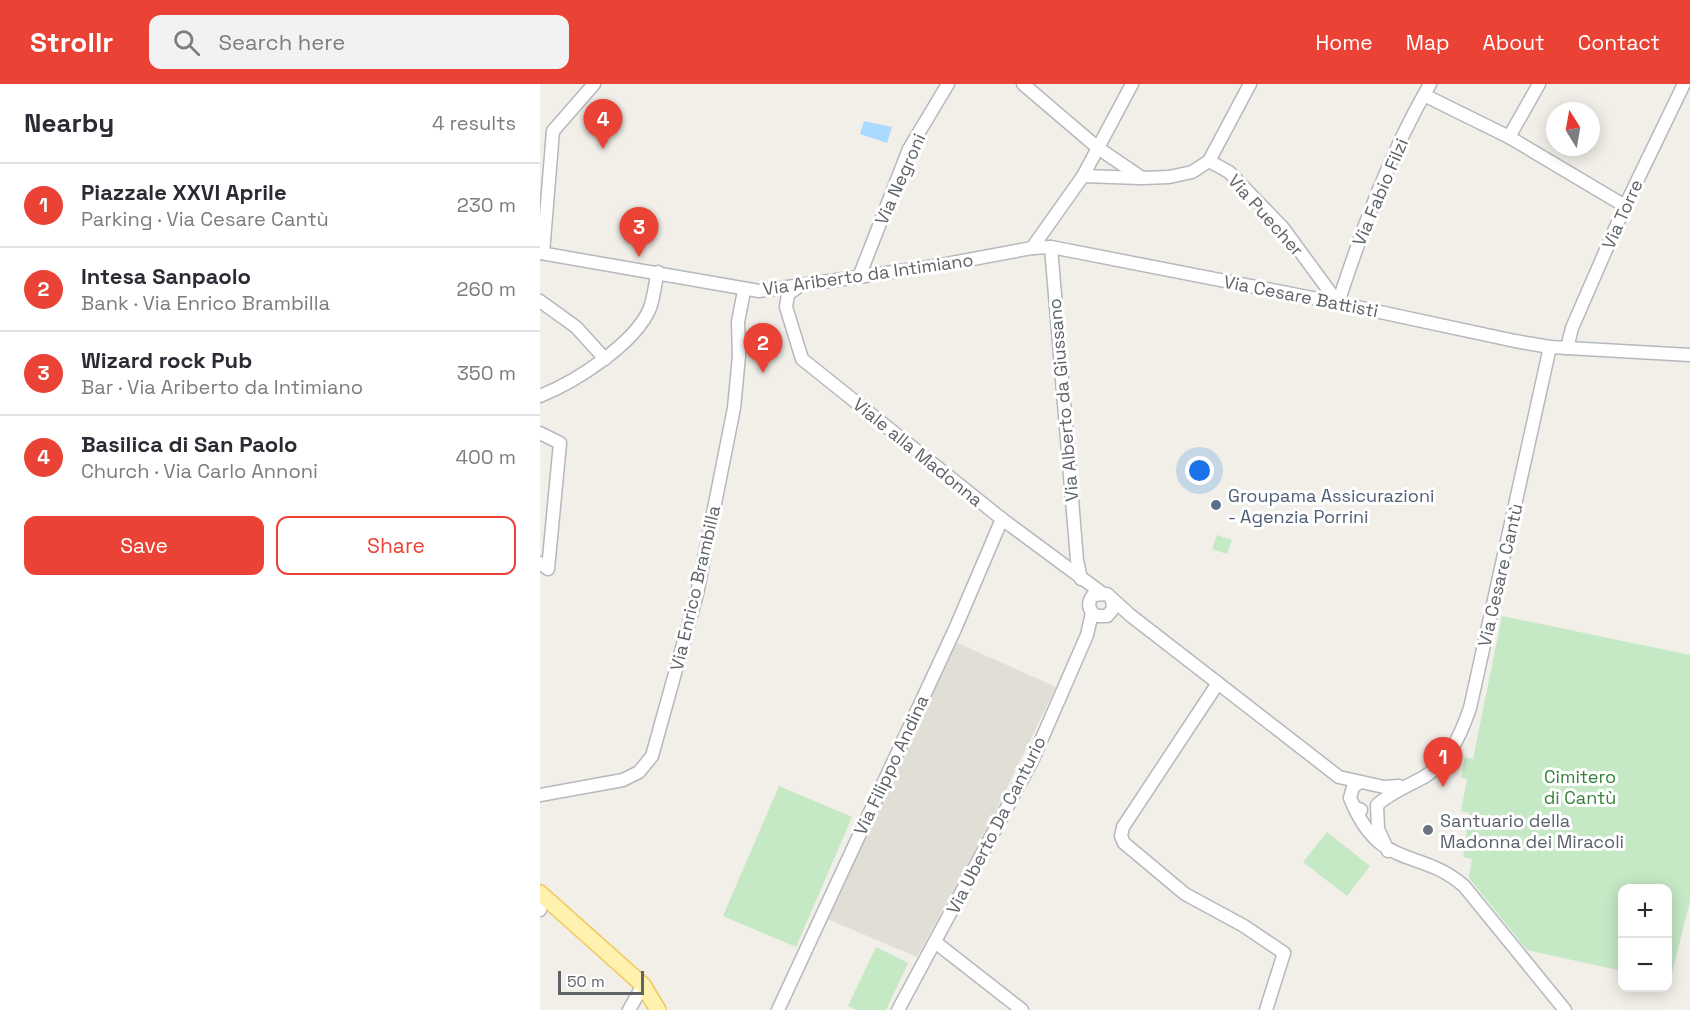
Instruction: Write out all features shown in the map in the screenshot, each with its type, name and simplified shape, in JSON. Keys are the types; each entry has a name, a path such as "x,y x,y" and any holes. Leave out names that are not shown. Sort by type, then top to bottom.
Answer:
{"main road":[{"path":"541,900 643,985 658,1010"}],"street":[{"path":"541,253 553,131 594,84"},
{"name":"Via Negroni","path":"859,277 909,149 948,84"},
{"path":"1023,84 1097,148 1142,178"},
{"path":"1034,245 1083,176 1132,84"},
{"path":"1083,176 1142,178 1169,177 1192,172 1209,161 1250,84"},
{"path":"1509,137 1539,84"},
{"name":"Via Torre","path":"1568,348 1572,328 1625,206 1684,84"},
{"path":"1427,90 1625,206"},
{"name":"Via Fabio Filzi","path":"1338,303 1363,228 1387,169 1427,90"},
{"name":"Via Puecher","path":"1209,161 1229,172 1283,228 1338,303"},
{"name":"Via Ariberto da Intimiano","path":"541,253 658,272 738,289 767,291 859,277 1034,245 1051,247"},
{"name":"Via Cesare Battisti","path":"1051,247 1550,347 1690,355"},
{"name":"Via Alberto da Giussano","path":"1051,247 1079,576"},
{"path":"540,396 559,388 605,359 631,333 650,309 658,272"},
{"path":"786,307 788,294 800,286"},
{"path":"767,291 782,298 786,307"},
{"name":"Via Enrico Brambilla","path":"540,795 623,780 639,772 652,756 697,594 734,408 739,356 738,322 743,296"},
{"path":"540,301 576,327 605,359"},
{"name":"Viale alla Madonna","path":"786,307 802,359 1002,519 1107,596 1329,770 1345,779 1366,783"},
{"name":"Via Cesare Cantù","path":"1377,805 1392,793 1430,773 1447,756 1463,729 1470,708 1550,347"},
{"path":"540,433 560,443 548,568 540,563"},
{"name":"Via Filippo Andina","path":"778,1010 958,621 1002,519"},
{"path":"1056,557 1068,557 1077,552"},
{"name":"Viale alla Madonna","path":"1079,576 1090,599 1102,614"},
{"path":"1090,599 1107,596"},
{"name":"Via Uberto Da Canturio","path":"898,1010 1033,759 1087,635 1102,614 1113,609 1107,596"},
{"path":"1102,614 1130,615"},
{"path":"1218,683 1123,827 1121,836 1124,843 1185,894 1244,926 1284,953 1266,1010"},
{"name":"Viale alla Madonna","path":"1329,770 1353,805 1365,829 1388,851"},
{"path":"1377,805 1365,811 1353,805 1350,793 1366,783 1379,792 1378,829 1388,851 1451,874 1464,885 1565,1010"},
{"name":"Via Cesare Cantù","path":"1366,783 1389,787 1412,783"},
{"path":"935,942 1022,1010"},
{"path":"629,1010 643,985"}],"shaded area":[{"path":"953,641 1056,687 992,819 917,957 827,919"}],"green space":[{"path":"1217,535 1232,540 1227,554 1212,549"},
{"name":"Cimitero di Cantù","path":"1502,616 1690,655 1690,901 1672,973 1672,884 1618,884 1618,970 1527,950 1469,878 1472,859 1463,857 1469,813 1461,811 1467,779 1461,778 1465,757 1473,759"},
{"path":"779,786 852,817 796,947 723,916"},
{"path":"1327,832 1370,866 1347,896 1303,862"},
{"path":"876,947 908,963 886,1010 857,1010 848,1006"}],"water":[{"path":"864,121 892,127 887,143 860,134"}],"place":[{"name":"Basilica di San Paolo","path":"603,149"},
{"name":"Wizard rock Pub","path":"639,257"},
{"name":"Intesa Sanpaolo","path":"763,373"},
{"name":"Groupama Assicurazioni - Agenzia Porrini","path":"1216,505"},
{"name":"Piazzale XXVI Aprile","path":"1443,787"},
{"name":"Santuario della Madonna dei Miracoli","path":"1428,830"}]}
